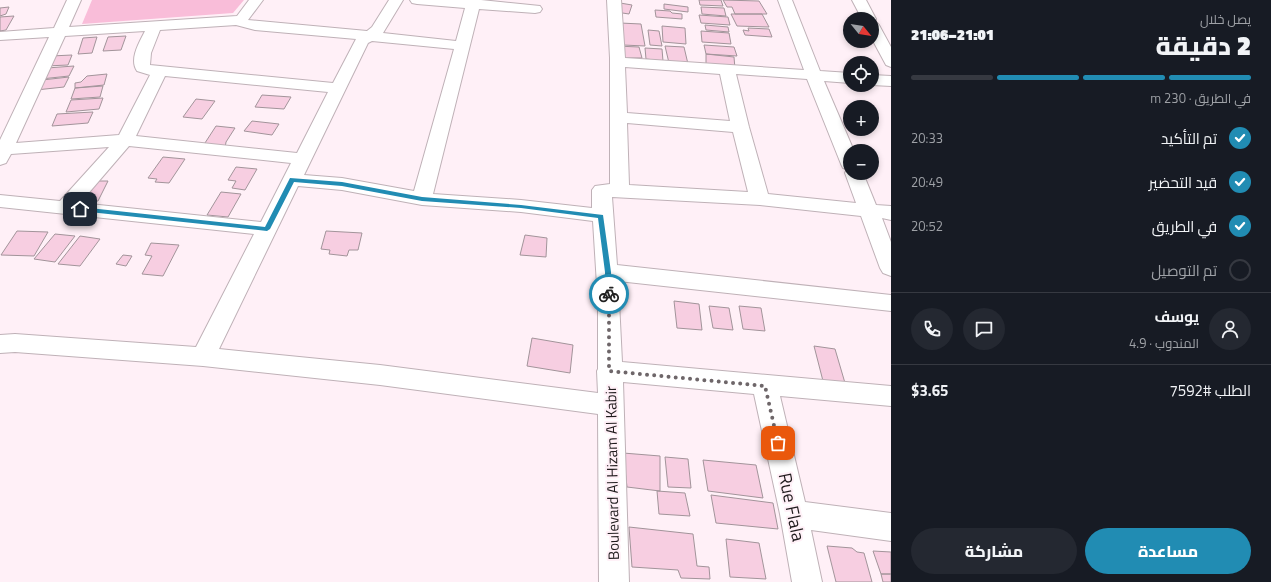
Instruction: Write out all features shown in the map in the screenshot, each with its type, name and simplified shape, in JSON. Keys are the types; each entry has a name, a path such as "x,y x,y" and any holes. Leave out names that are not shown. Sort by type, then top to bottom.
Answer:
{"street":[{"path":"1,153 74,0"},
{"path":"241,20 256,0"},
{"path":"203,357 362,41 378,30 396,0"},
{"path":"417,0 473,2 535,8"},
{"path":"614,0 618,58 620,191 760,199 891,213"},
{"path":"785,0 843,147"},
{"path":"859,0 865,12"},
{"path":"422,199 463,46 473,2"},
{"path":"0,36 241,20 242,23 255,26 463,46"},
{"path":"155,25 143,53 142,66 148,70 159,72 231,76 338,88"},
{"path":"879,39 891,62"},
{"path":"617,62 843,78"},
{"path":"727,70 740,127 760,199"},
{"path":"65,208 125,140 159,72"},
{"path":"879,80 891,81"},
{"path":"619,117 740,127"},
{"path":"1,153 125,140 302,159"},
{"path":"292,180 342,184 422,199 521,206 601,216"},
{"path":"857,180 891,268"},
{"name":"Boulevard Al Hizam Al Kabir","path":"614,582 612,405 609,371 608,272 601,216 602,190 620,191"},
{"path":"0,201 267,229"},
{"path":"608,272 891,303"},
{"path":"0,344 15,343 203,357 380,376 612,405"},
{"path":"609,371 891,396"},
{"name":"Rue Flala","path":"765,386 794,514 807,582"},
{"path":"794,514 891,527"}],"shaded area":[{"path":"92,0 244,0 233,13 82,24"}],"building":[{"path":"699,0 721,0 723,6 700,5"},
{"path":"723,0 759,1 767,14 735,14 732,7 727,7"},
{"path":"620,3 632,5 629,14 616,12"},
{"path":"664,4 688,7 688,12 664,9"},
{"path":"9,7 6,14 0,16 0,8"},
{"path":"701,7 724,8 726,16 702,14"},
{"path":"655,10 670,11 672,13 682,14 682,19 656,17"},
{"path":"731,14 762,14 769,27 737,26"},
{"path":"699,15 728,17 730,25 701,23"},
{"path":"14,16 6,30 0,31 0,17"},
{"path":"620,23 641,24 645,46 623,45"},
{"path":"705,25 728,27 729,32 706,30"},
{"path":"662,26 685,28 686,44 663,42"},
{"path":"748,28 769,29 772,37 745,35 743,30 749,31"},
{"path":"648,30 659,31 662,46 650,45"},
{"path":"701,31 729,33 731,44 702,42"},
{"path":"126,36 121,50 103,51 108,37"},
{"path":"97,37 92,53 78,54 83,38"},
{"path":"704,45 734,47 737,56 706,54"},
{"path":"616,46 639,47 642,58 618,58"},
{"path":"665,46 684,47 688,64 669,63"},
{"path":"645,48 662,49 663,61 646,59"},
{"path":"706,54 734,57 735,69 706,66"},
{"path":"72,55 68,65 46,66 51,56"},
{"path":"74,66 69,76 41,79 47,68"},
{"path":"107,74 104,85 75,88 75,83 81,82 87,76"},
{"path":"69,77 64,87 36,90 42,80"},
{"path":"103,86 100,97 71,99 75,88"},
{"path":"262,95 291,97 284,109 255,107"},
{"path":"103,98 99,109 66,112 71,100"},
{"path":"196,99 215,101 202,119 183,117"},
{"path":"93,112 88,123 52,126 57,114"},
{"path":"252,121 279,124 272,135 244,131"},
{"path":"216,126 235,128 226,142 225,148 203,146"},
{"path":"163,157 185,159 169,183 155,182 157,179 148,178"},
{"path":"236,167 257,169 245,190 232,188 236,181 228,180"},
{"path":"88,181 108,181 98,201 77,202"},
{"path":"221,192 241,194 228,217 207,215"},
{"path":"17,231 48,232 34,256 1,255"},
{"path":"326,231 362,233 358,250 349,250 347,256 329,254 330,250 321,249"},
{"path":"55,234 75,236 55,262 34,259"},
{"path":"525,235 547,238 546,257 520,255"},
{"path":"80,236 100,239 80,266 58,264"},
{"path":"151,243 179,245 163,276 142,274 152,256 145,255"},
{"path":"123,255 132,256 126,266 116,264"},
{"path":"674,301 699,304 702,330 677,328"},
{"path":"709,306 729,308 733,330 713,328"},
{"path":"739,306 761,308 765,331 743,329"},
{"path":"532,338 573,345 570,373 527,366"},
{"path":"814,346 835,349 845,383 823,381"},
{"path":"623,453 660,456 660,491 627,487"},
{"path":"665,457 688,459 691,488 668,487"},
{"path":"703,460 756,465 763,498 708,491"},
{"path":"657,491 685,493 690,516 659,514"},
{"path":"711,495 773,503 778,529 716,523"},
{"path":"629,527 693,534 697,566 709,567 710,579 681,578 678,570 632,567"},
{"path":"726,539 759,543 766,579 730,577"},
{"path":"827,546 852,548 857,552 864,553 872,582 836,582"},
{"path":"873,551 891,552 891,574 881,574"},
{"path":"881,574 891,574 891,582 883,582"}],"way so far":[{"path":"609,294 609,371 765,386 778,443"}],"route":[{"path":"80,209 267,229 292,180 342,184 422,199 521,206 601,216 608,272 609,294"}]}
